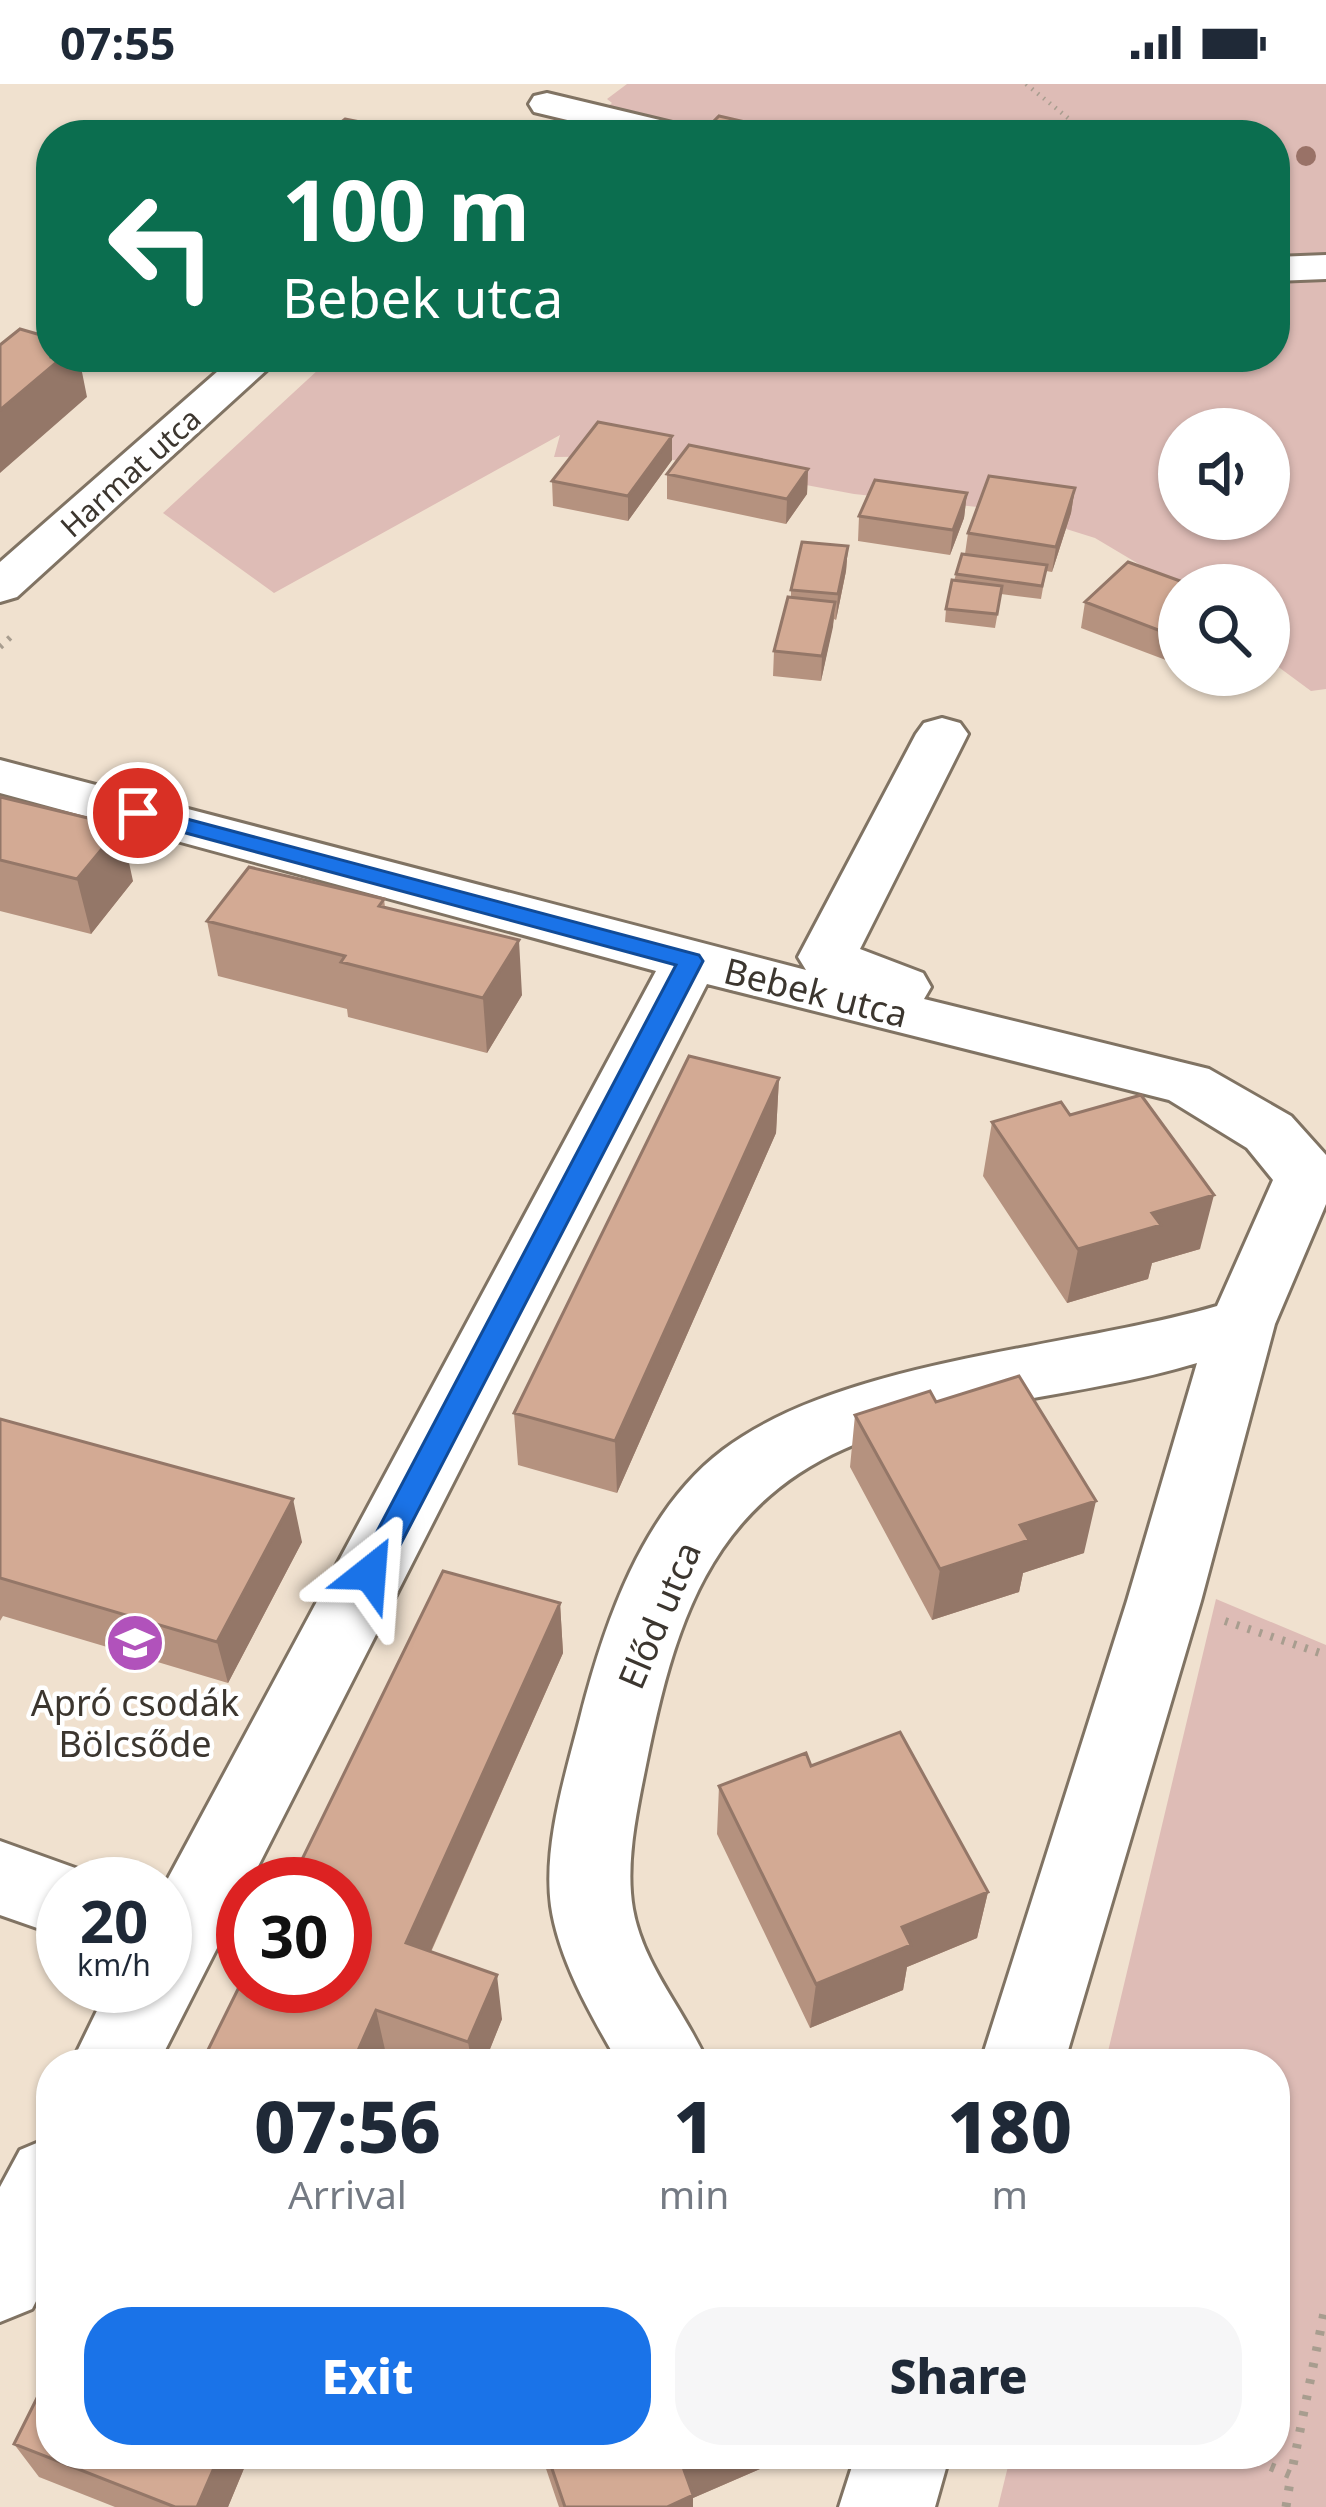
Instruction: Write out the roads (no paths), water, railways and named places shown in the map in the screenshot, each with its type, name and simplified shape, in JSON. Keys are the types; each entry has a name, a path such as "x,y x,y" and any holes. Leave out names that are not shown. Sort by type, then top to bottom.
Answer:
{"street":[{"path":"536,120 567,101 615,84"},
{"path":"567,101 628,120"},
{"path":"1290,268 1326,267"},
{"name":"Harmat utca","path":"0,587 243,372"},
{"path":"942,734 827,957 1084,1058"},
{"name":"Bebek utca","path":"0,776 691,961 1188,1084 1269,1132 1316,1178"},
{"path":"192,1906 691,961"},
{"path":"1027,2049 1164,1600 1242,1324 1316,1178"},
{"name":"Előd utca","path":"657,2049 625,1994 592,1907 600,1798 621,1707 656,1601 685,1539 747,1470 821,1429 904,1403 1023,1374 1106,1361 1242,1324"},
{"path":"0,1878 36,1891"},
{"path":"119,2049 137,2013"},
{"path":"0,2277 36,2209"},
{"path":"887,2507 898,2469"}],"place":[{"name":"Apró csodák Bölcsőde","path":"135,1643"}]}
